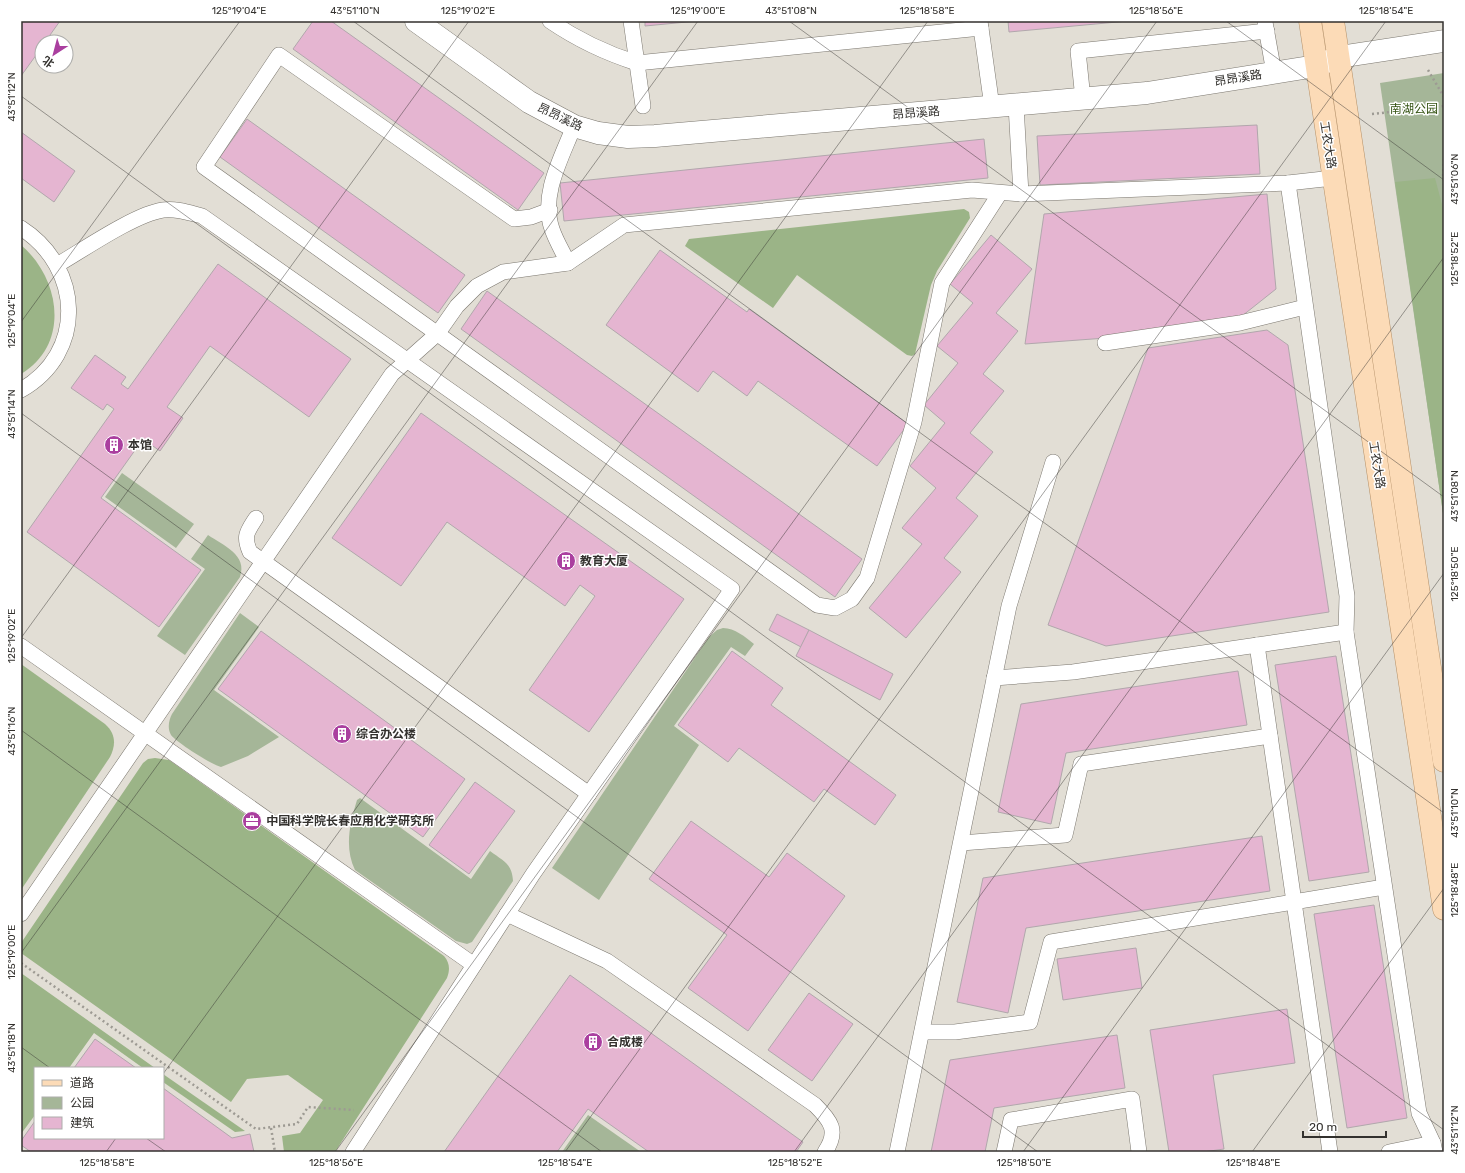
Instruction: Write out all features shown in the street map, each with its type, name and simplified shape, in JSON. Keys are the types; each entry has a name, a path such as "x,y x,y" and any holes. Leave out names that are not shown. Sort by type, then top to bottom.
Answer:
{"main road":[{"name":"工农大路","path":"1310,21 1444,909"},
{"name":"工农大路","path":"1333,21 1444,761"}],"street":[{"name":"昂昂溪路","path":"416,21 529,102 574,126 598,133 628,136 655,136 1147,93 1316,66 1339,56 1444,41"}],"lane":[{"path":"550,21 572,36 607,53 637,63 980,25 992,107"},
{"path":"631,21 643,106"},
{"path":"1083,99 1078,51 1266,26 1274,73"},
{"path":"550,210 531,217 514,219 279,55 204,167 817,605 836,608 852,599 868,578 914,422 942,283 1000,193"},
{"path":"1016,104 1021,194"},
{"path":"568,263 552,228 548,197 574,126"},
{"path":"21,914 392,374 438,333 457,306 477,286 503,272 568,263 624,226 972,190 1021,194 1288,184 1333,178"},
{"path":"1288,184 1347,596 1346,632 1384,887 1419,1114 1434,1148 1389,1152"},
{"path":"57,265 139,218 163,210 180,210 202,216 732,589 507,914 353,1152"},
{"path":"21,228 38,241 57,265 67,294 69,323 66,338 53,364 38,379 21,390"},
{"path":"1105,343 1240,323 1305,307"},
{"path":"897,1152 1009,606 1053,462"},
{"path":"256,518 245,541 250,552 589,794"},
{"path":"994,678 1073,672 1346,632"},
{"path":"1257,645 1330,1152"},
{"path":"21,646 145,735 474,965"},
{"path":"961,843 1065,835 1081,764 1270,736"},
{"path":"922,1032 955,1032 1030,1022 1051,942 1384,887"},
{"path":"507,914 607,961 815,1105 829,1119 833,1134 825,1152"},
{"path":"1004,1152 1011,1120 1132,1100 1139,1152"}],"path":[{"path":"1348,117 1444,106"},
{"path":"1444,159 1442,175 1444,185"},
{"path":"21,963 256,1129 297,1124 308,1107 379,1112"},
{"path":"271,1128 275,1152"}],"green space":[{"name":"南湖公园","path":"1444,73 1444,520 1380,83"},
{"path":"1435,178 1444,212 1444,520 1395,182"},
{"path":"964,209 969,212 970,218 937,271 931,285 915,354 912,356 907,355 797,275 773,308 685,246 689,239"},
{"path":"21,245 34,259 44,275 51,292 54,311 53,329 48,346 37,361 21,374"},
{"path":"122,473 194,524 176,548 105,497"},
{"path":"208,535 233,552 242,569 240,577 185,655 157,636 205,569 191,559"},
{"path":"240,613 259,627 214,690 279,737 248,756 221,767 203,758 174,738 169,730 169,724 172,714"},
{"path":"723,628 736,631 754,644 745,656 731,647 674,726 699,745 599,900 552,868 709,637 717,630"},
{"path":"21,664 105,724 113,736 114,744 110,757 21,890"},
{"path":"155,758 169,760 444,956 447,961 449,972 447,978 335,1152 284,1152 282,1136 300,1133 323,1100 288,1075 247,1079 231,1102 21,953 21,943 143,763 148,759"},
{"path":"360,798 471,879 490,851 509,866 513,881 472,942 467,944 456,941 355,870 350,853 349,835 354,809 357,800"},
{"path":"21,973 154,1067 142,1067 94,1033 70,1067 34,1067 34,1116 21,1134"},
{"path":"164,1075 245,1131 235,1132 164,1083"},
{"path":"588,1115 641,1152 562,1152"}],"building":[{"path":"21,21 60,21 51,34 34,34 34,58 21,76"},
{"path":"313,21 331,21 544,173 518,210 293,49"},
{"path":"645,21 697,21 645,26"},
{"path":"1008,21 1128,21 1009,32"},
{"path":"247,119 465,275 438,313 220,157"},
{"path":"1257,125 1260,174 1040,185 1037,136"},
{"path":"21,132 75,171 54,202 21,178"},
{"path":"984,139 988,178 564,221 560,183"},
{"path":"1267,194 1276,289 1242,316 1106,338 1025,344 1044,214"},
{"path":"991,235 1032,269 996,313 1018,331 983,374 1004,391 970,433 993,452 956,498 978,516 944,558 961,572 906,638 869,608 922,544 902,528 936,488 910,466 945,423 924,405 958,363 937,346 973,303 950,284"},
{"path":"660,250 747,312 749,309 908,424 877,466 758,381 747,396 713,371 698,392 606,325"},
{"name":"本馆","path":"218,264 351,359 309,417 210,346 167,407 183,418 160,451 143,439 101,498 201,570 159,627 27,532 114,409 107,404 103,410 71,388 95,355 126,377 121,384 128,389"},
{"path":"487,291 862,559 835,597 461,329"},
{"path":"1267,330 1288,345 1329,612 1106,646 1048,625 1148,348"},
{"name":"教育大厦","path":"421,413 684,599 589,732 529,690 595,596 580,585 565,606 447,522 401,586 332,538"},
{"path":"777,614 809,630 801,647 769,630"},
{"path":"809,630 893,674 880,700 796,656"},
{"name":"综合办公楼","path":"261,631 465,779 423,837 218,689"},
{"path":"732,651 783,688 771,705 896,795 875,825 824,789 814,802 739,748 728,762 678,725"},
{"path":"1336,656 1369,872 1309,881 1275,665"},
{"path":"1238,671 1247,725 1066,753 1051,824 998,812 1021,704"},
{"path":"475,782 515,811 469,874 429,845"},
{"path":"691,821 769,877 787,853 845,896 748,1031 688,988 727,935 649,879"},
{"path":"1262,836 1270,891 1026,928 1008,1013 957,1002 983,878"},
{"path":"1374,905 1407,1118 1347,1128 1314,914"},
{"path":"1136,948 1142,988 1063,1000 1057,959"},
{"name":"合成楼","path":"570,975 803,1142 796,1152 649,1152 588,1109 557,1152 444,1152"},
{"path":"809,993 853,1024 812,1081 768,1050"},
{"path":"1287,1009 1295,1063 1213,1075 1224,1149 1203,1152 1169,1152 1150,1030"},
{"path":"1117,1035 1125,1088 994,1108 985,1152 931,1152 950,1060"},
{"path":"95,1039 135,1067 75,1067"},
{"path":"164,1089 232,1138 250,1134 254,1152 31,1152 21,1145 21,1141 34,1122 34,1139 164,1139"}],"place":[{"name":"本馆","path":"114,445"},
{"name":"教育大厦","path":"566,561"},
{"name":"综合办公楼","path":"342,734"},
{"name":"中国科学院长春应用化学研究所","path":"252,821"},
{"name":"合成楼","path":"593,1042"}]}
